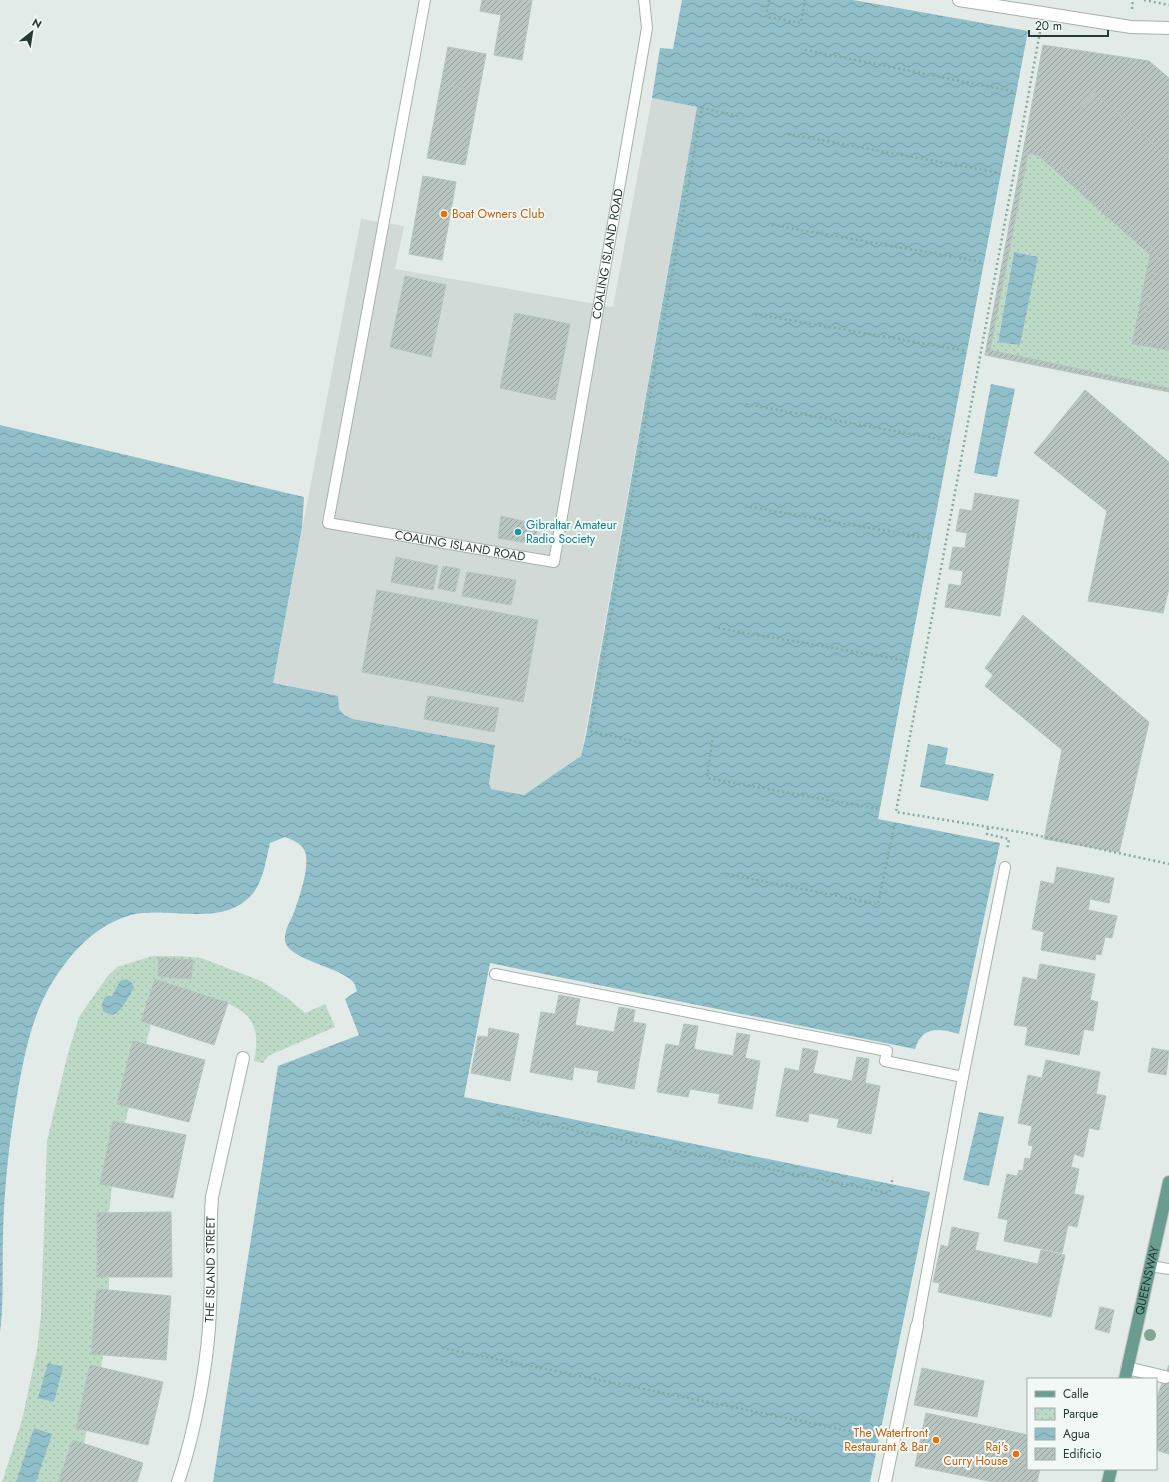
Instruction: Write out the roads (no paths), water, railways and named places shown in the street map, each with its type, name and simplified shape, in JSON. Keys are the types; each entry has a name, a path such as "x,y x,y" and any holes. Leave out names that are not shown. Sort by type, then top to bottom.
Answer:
{"main road":[{"name":"QUEENSWAY","path":"1126,1374 1169,1182"},
{"path":"1108,1482 1111,1470"}],"street":[{"path":"959,0 1131,27 1169,28"},
{"name":"THE ISLAND STREET","path":"178,1482 196,1411 206,1348 210,1308 210,1220 212,1197 243,1058"},
{"path":"885,1482 917,1326"},
{"path":"1126,1374 1165,1377"}],"lane":[{"name":"COALING ISLAND ROAD","path":"425,0 328,523 554,562 647,28 644,0"},
{"path":"917,1326 963,1077 1005,867"},
{"path":"495,974 887,1051 885,1061 963,1077"},
{"path":"1150,1266 1169,1269"}],"water":[{"path":"682,0 853,0 1028,31 878,819 1000,843 959,1034 938,1030 932,1031 922,1036 915,1049 490,963 464,1097 930,1192 870,1482 213,1482 278,1066 359,1035 345,999 357,991 354,983 348,977 305,958 288,948 285,941 286,931 304,881 306,871 306,854 299,844 285,837 270,843 260,881 254,892 242,903 227,910 212,913 146,913 131,915 118,919 107,925 86,940 68,959 46,993 35,1018 24,1057 13,1122 6,1179 0,1333 0,425 304,497 302,528 273,683 338,696 339,709 344,715 353,719 495,745 489,783 491,789 524,795 581,756 586,735 697,107 652,98 660,48 673,49"},
{"path":"1014,252 1038,257 1020,345 998,342"},
{"path":"991,384 1015,389 997,477 974,473"},
{"path":"928,744 948,748 945,764 994,774 988,801 920,787"},
{"path":"126,979 131,982 134,987 118,1012 112,1015 103,1011 102,1004 105,997 112,996 120,981"},
{"path":"979,1112 1004,1117 989,1186 963,1180"},
{"path":"48,1363 63,1367 54,1402 38,1398"},
{"path":"34,1428 52,1434 36,1482 16,1482"}],"place":[{"name":"Boat Owners Club","path":"444,214"},
{"name":"Gibraltar Amateur Radio Society","path":"518,532"},
{"name":"The Waterfront Restaurant & Bar","path":"936,1440"},
{"name":"Raj's Curry House","path":"1016,1454"}]}
